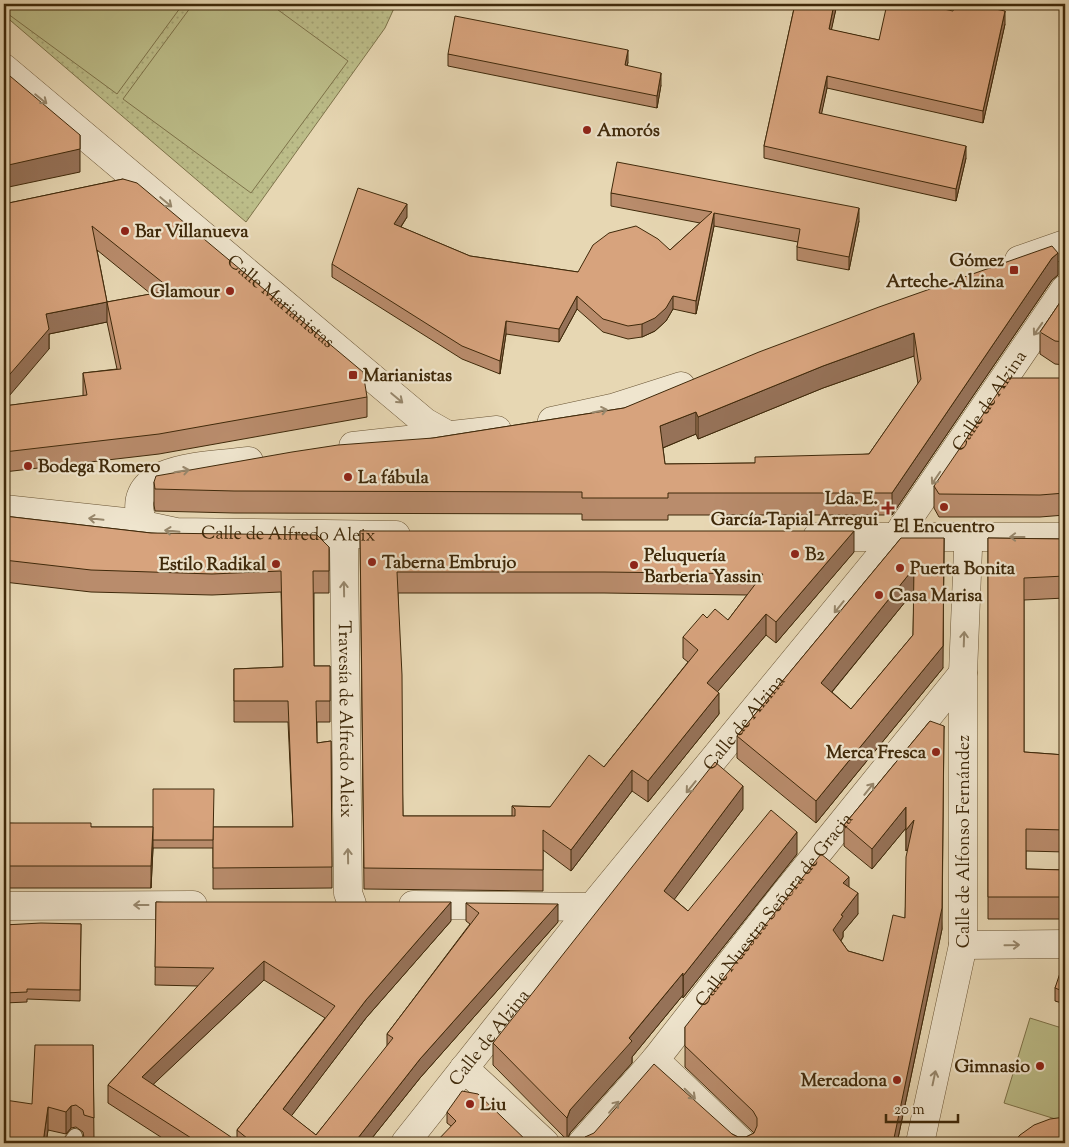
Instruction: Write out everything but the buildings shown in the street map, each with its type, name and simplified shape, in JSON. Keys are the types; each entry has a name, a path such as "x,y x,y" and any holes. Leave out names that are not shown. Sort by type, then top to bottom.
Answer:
{"street":[{"name":"Calle Marianistas","path":"4,68 136,177 425,422 448,435"},
{"path":"108,183 136,177"},
{"path":"994,269 1063,246"},
{"name":"Calle de Alzina","path":"404,1143 592,907 896,537 1065,288"},
{"path":"327,450 527,426 612,408 700,379"},
{"path":"1002,381 1030,379"},
{"path":"144,526 139,516 138,503 142,490 148,482 175,472 270,458"},
{"name":"Calle de Alfredo Aleix","path":"4,509 144,526 176,532 418,535"},
{"name":"Travesía de Alfredo Aleix","path":"339,535 344,548 348,893 352,904"},
{"path":"794,537 1065,537"},
{"name":"Calle de Alfonso Fernández","path":"920,1143 963,945 963,673 968,550 964,537"},
{"name":"Calle Nuestra Señora de Gracia","path":"582,1143 655,1060 783,896 963,673"},
{"path":"323,904 592,907"},
{"path":"4,906 216,905"},
{"path":"963,945 1065,944"},
{"path":"655,1060 742,1143"},
{"path":"464,1068 545,1143"}],"green space":[{"path":"4,4 396,4 385,28 246,222 4,15"},
{"path":"4,4 183,4 117,94 4,11"},
{"path":"193,4 270,4 348,61 251,193 123,99"},
{"name":"Gimnasio","path":"1030,1018 1065,1029 1065,1122 1004,1103"}],"place":[{"name":"Amorós","path":"587,130"},
{"name":"Bar Villanueva","path":"125,231"},
{"name":"Gómez Arteche-Alzina","path":"1014,270"},
{"name":"Glamour","path":"230,291"},
{"name":"Marianistas","path":"353,375"},
{"name":"Bodega Romero","path":"28,466"},
{"name":"La fábula","path":"348,477"},
{"name":"El Encuentro","path":"944,507"},
{"name":"Lda. E. García-Tapial Arregui","path":"888,508"},
{"name":"B2","path":"795,554"},
{"name":"Taberna Embrujo","path":"372,562"},
{"name":"Estilo Radikal","path":"276,564"},
{"name":"Peluquería Barberia Yassin","path":"634,565"},
{"name":"Puerta Bonita","path":"900,568"},
{"name":"Casa Marisa","path":"879,595"},
{"name":"Merca Fresca","path":"936,752"},
{"name":"Gimnasio","path":"1040,1066"},
{"name":"Mercadona","path":"897,1080"},
{"name":"Liu","path":"470,1104"}]}
